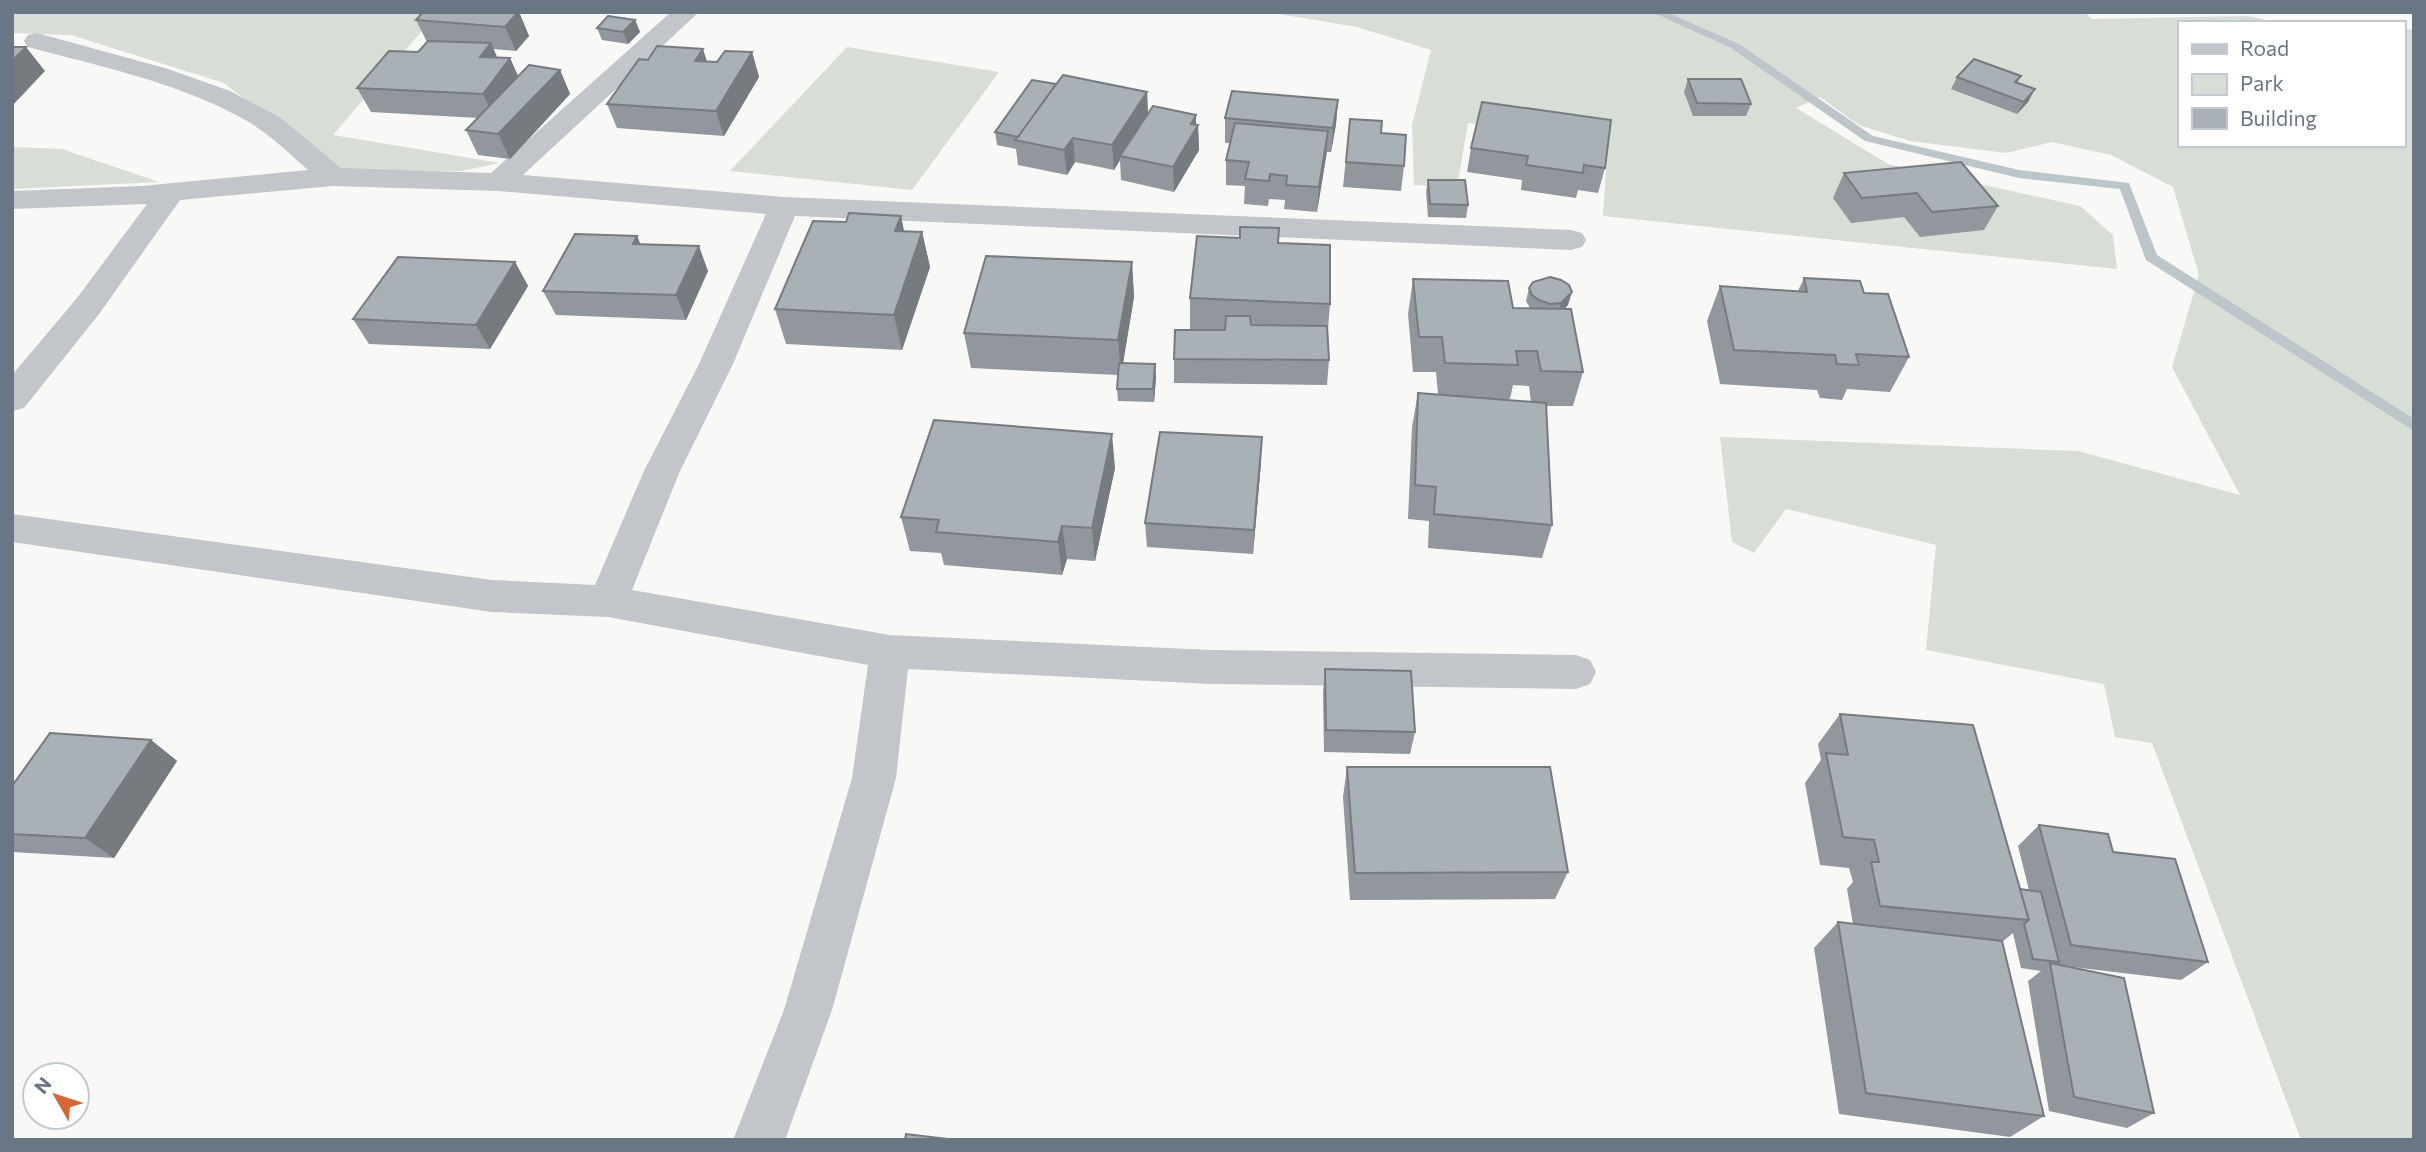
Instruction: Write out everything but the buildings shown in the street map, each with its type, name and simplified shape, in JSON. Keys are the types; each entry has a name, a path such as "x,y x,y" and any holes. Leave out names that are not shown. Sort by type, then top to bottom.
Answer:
{"street":[{"path":"498,182 686,12"},
{"path":"37,41 172,81 245,109 272,124 333,177"},
{"path":"12,200 172,192 333,177 498,182 784,206 1571,240"},
{"path":"12,399 88,306 172,192"},
{"path":"608,601 662,471 716,364 784,206"},
{"path":"12,528 492,596 608,601 890,652 1211,667 1576,672"},
{"path":"759,1140 808,1010 874,778 890,652"}],"green space":[{"path":"12,12 438,12 333,135 500,163 461,171 338,170 224,83 71,35 12,33"},
{"path":"1267,12 2085,12 2091,19 2248,16 2271,21 2178,21 2178,147 2405,147 2405,29 2414,30 2414,1140 2301,1140 2152,743 2115,737 2104,684 1926,650 1936,545 1786,509 1754,553 1732,542 1720,437 2078,451 2240,495 2172,367 2199,275 2173,187 2111,155 2052,142 2006,153 1910,141 1859,125 1820,97 1796,108 1888,164 2080,206 2113,235 2117,269 1603,216 1608,141 1468,123 1457,187 1414,185 1412,125 1431,50 1357,27"},
{"path":"847,47 999,72 912,190 730,171"},
{"path":"12,147 62,149 159,182 12,189"}],"waterway":[{"path":"1657,12 1735,46 1869,139 2019,174 2125,186 2151,257 2414,426"}]}
